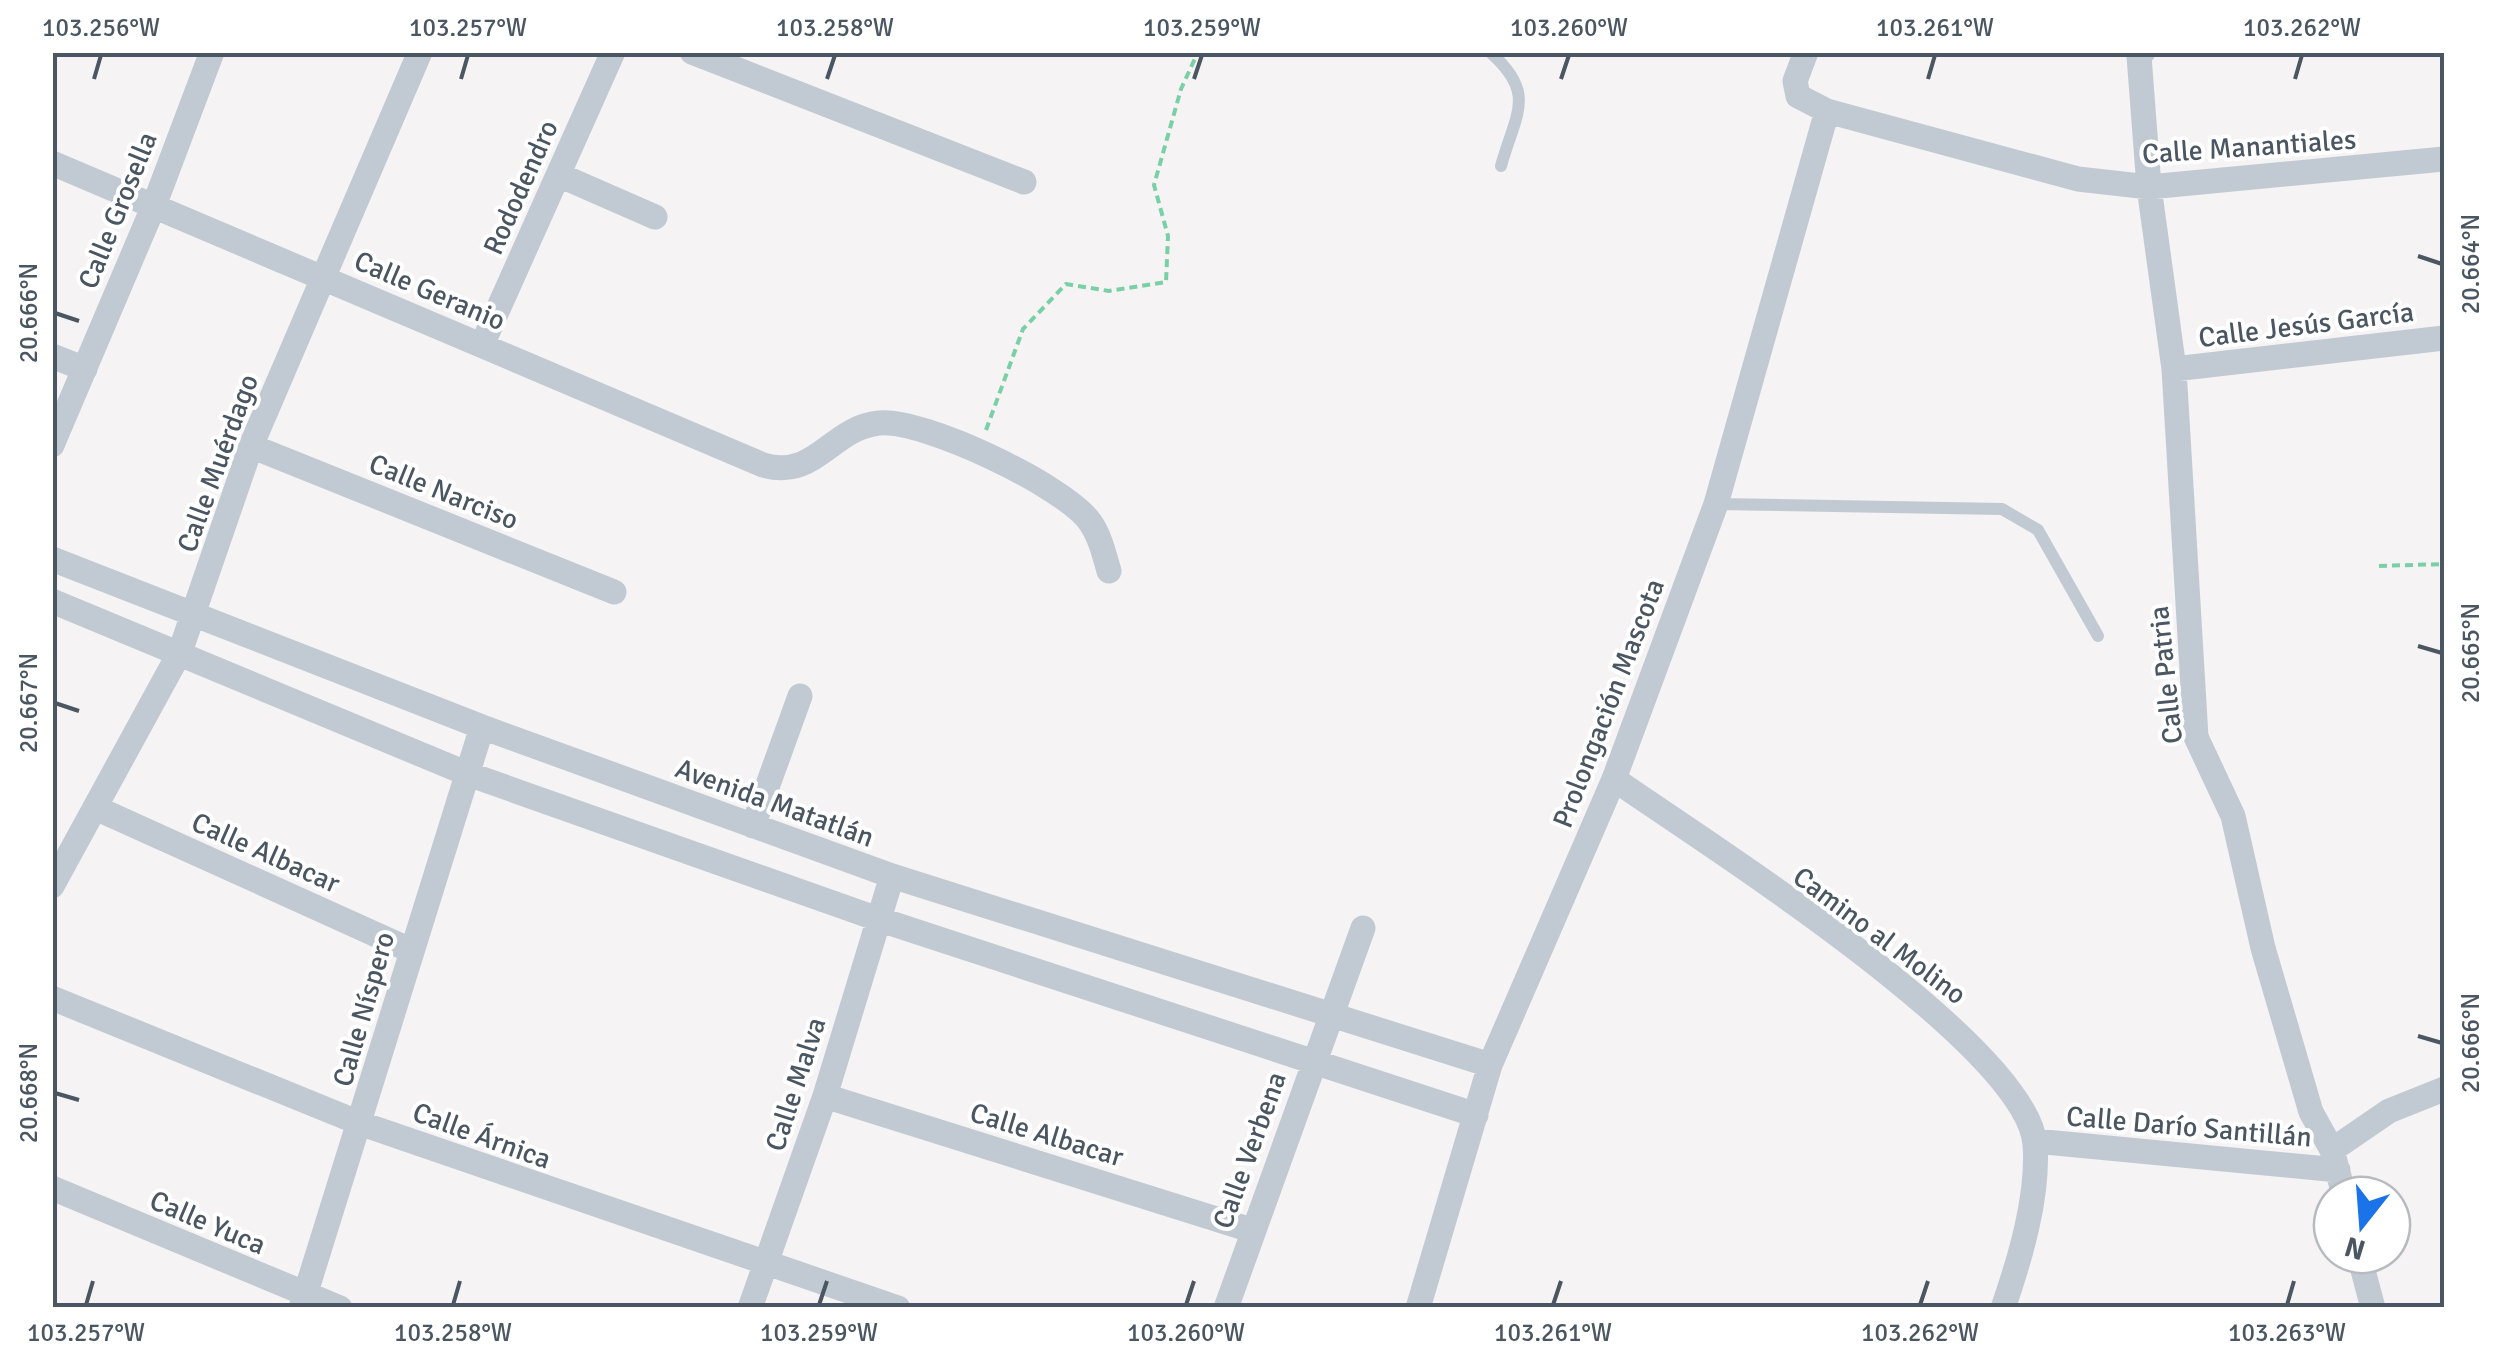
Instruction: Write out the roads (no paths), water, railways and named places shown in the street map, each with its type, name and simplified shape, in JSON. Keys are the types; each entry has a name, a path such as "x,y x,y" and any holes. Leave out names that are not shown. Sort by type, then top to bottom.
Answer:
{"street":[{"name":"Calle Grosella","path":"52,445 155,203 212,52"},
{"name":"Calle Muérdago","path":"52,886 98,809 180,652 251,446 420,52"},
{"name":"Rododendro","path":"482,345 612,52"},
{"path":"692,52 1024,182"},
{"path":"1806,52 1795,82 1798,96 1827,111"},
{"name":"Calle Patria","path":"2136,54 2148,187 2174,369 2196,736 2233,816 2263,948 2312,1112 2338,1172"},
{"name":"Calle Manantiales","path":"1827,111 2078,179 2148,187 2444,159"},
{"name":"Prolongación Mascota","path":"1418,1308 1490,1065 1614,779 1716,504 1827,111"},
{"name":"Calle Geranio","path":"52,163 155,203 784,471 806,465 829,446 876,422 902,423 978,450 1071,504 1089,520 1109,571"},
{"path":"559,175 656,217"},
{"name":"Calle Jesús García","path":"2174,369 2444,338"},
{"path":"52,356 84,369"},
{"name":"Calle Narciso","path":"251,446 614,592"},
{"name":"Avenida Matatlán","path":"52,559 482,727 892,876 1490,1065"},
{"path":"52,602 468,774 878,919 1476,1116"},
{"path":"753,826 800,696"},
{"name":"Calle Níspero","path":"303,1302 362,1124 410,950 482,727"},
{"name":"Camino al Molino","path":"1614,779 1889,973 1986,1058 2017,1104 2035,1141"},
{"name":"Calle Albacar","path":"98,809 410,950"},
{"name":"Calle Malva","path":"750,1308 825,1096 892,876"},
{"name":"Calle Verbena","path":"1226,1308 1363,928"},
{"name":"Calle Árnica","path":"52,998 362,1124 898,1308"},
{"path":"2338,1172 2389,1111 2444,1089"},
{"name":"Calle Albacar","path":"825,1096 1251,1230"},
{"path":"2003,1308 2029,1214 2035,1141"},
{"name":"Calle Darío Santillán","path":"2035,1141 2338,1172"},
{"name":"Calle Yuca","path":"52,1188 303,1302 340,1308"},
{"path":"2365,1275 2373,1308"}],"lane":[{"path":"1490,52 1513,74 1522,93 1501,166"},
{"path":"1716,504 1963,504 2002,509 2038,530 2098,636"}]}
